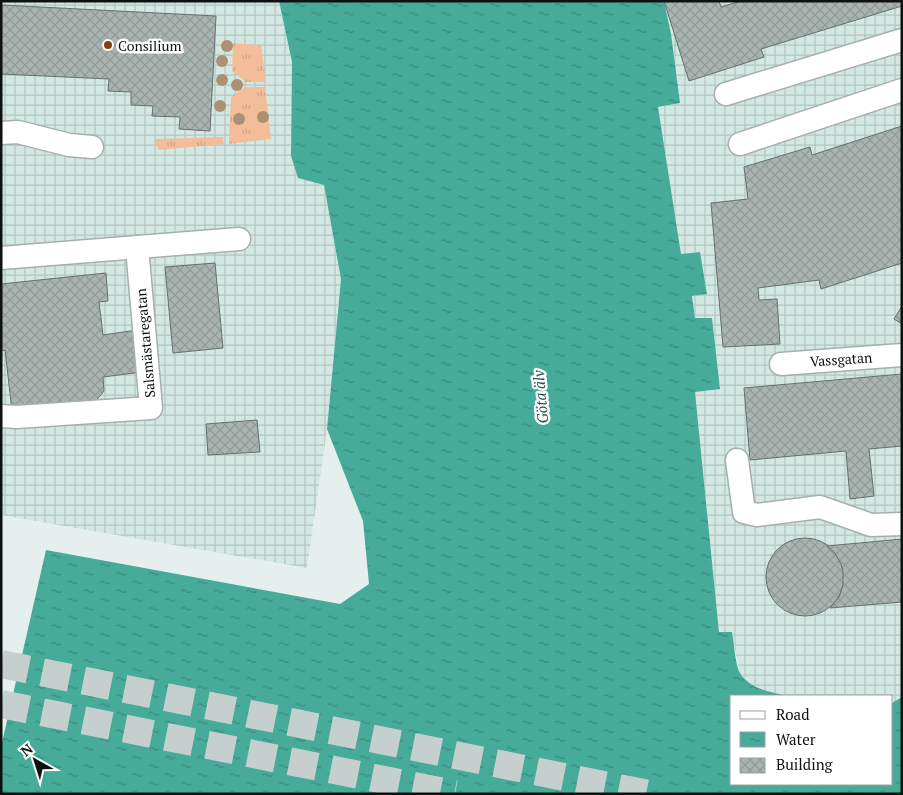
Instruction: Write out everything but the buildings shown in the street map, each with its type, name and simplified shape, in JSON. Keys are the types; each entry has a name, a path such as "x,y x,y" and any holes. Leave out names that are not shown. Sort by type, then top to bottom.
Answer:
{"lane":[{"path":"726,94 902,40"},
{"path":"740,144 902,90"},
{"path":"1,133 18,132 69,145 92,147"},
{"path":"1,258 239,239"},
{"name":"Salsmästaregatan","path":"1,416 17,417 151,408 137,247"},
{"name":"Vassgatan","path":"781,364 902,355"},
{"path":"737,460 744,512 757,515 820,507 871,525 902,524"}],"shaded area":[{"path":"1,1 279,1 292,62 291,156 324,184 341,279 327,429 307,568 1,515"},
{"path":"664,1 902,1 902,697 894,703 893,695 785,695 761,690 748,683 739,670 732,632 719,632 695,392 720,388 712,318 695,318 692,296 707,293 700,252 681,255 658,107 679,103 671,34"}],"green space":[{"path":"233,43 261,45 266,82 246,82 232,71"},
{"path":"245,87 265,87 271,139 229,144 231,97"},
{"path":"223,137 224,144 159,150 155,143 156,139"}],"water":[{"name":"Göta älv","path":"279,1 664,1 671,34 680,103 658,107 681,254 700,252 707,294 692,296 695,318 712,318 720,389 695,392 719,632 732,632 738,667 743,677 761,689 785,695 730,695 730,785 893,785 893,702 902,697 902,794 1,794 1,747 46,550 340,604 369,584 363,521 327,429 341,279 324,185 298,178 291,156 292,62"}],"tunnel":[{"path":"1,664 649,794"},
{"path":"1,704 455,794"}],"place":[{"name":"Consilium","path":"108,45"}]}
